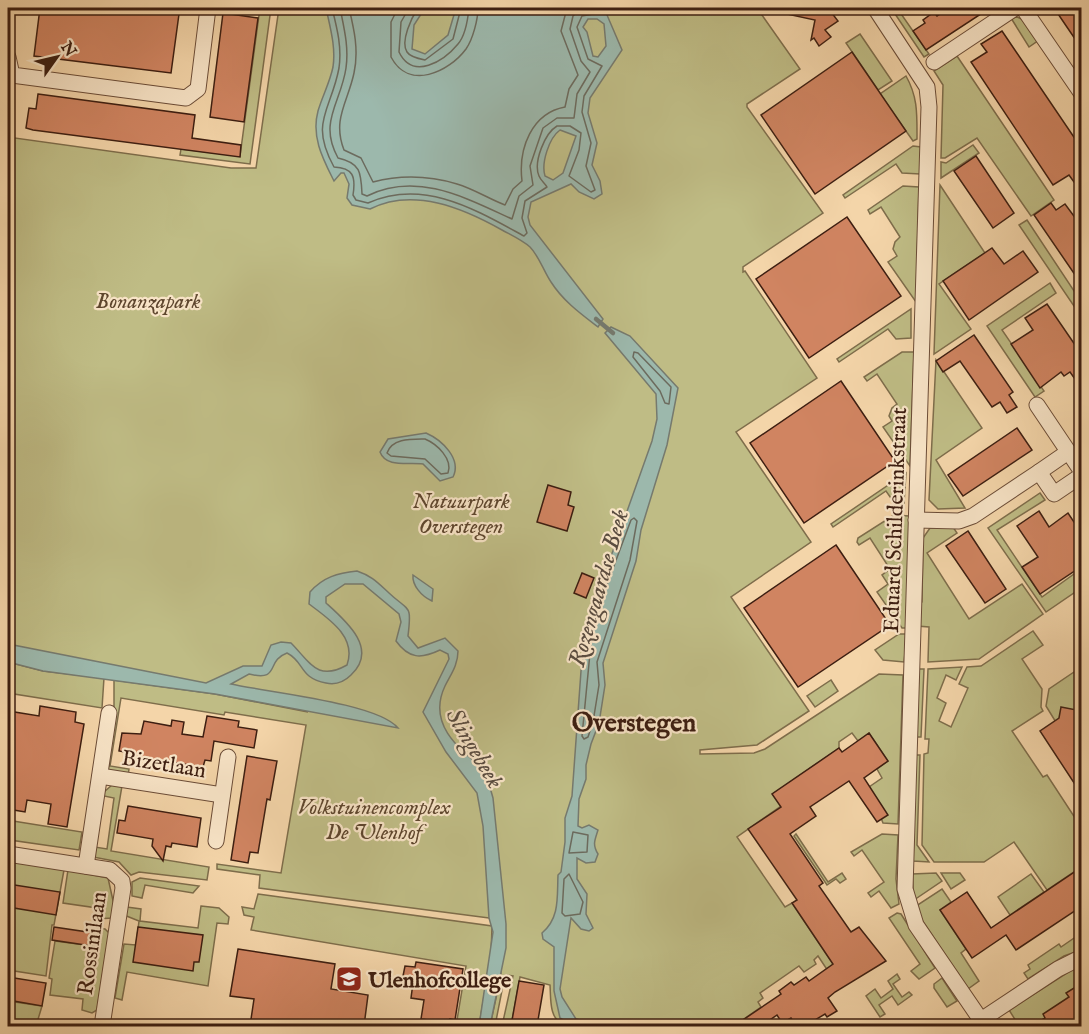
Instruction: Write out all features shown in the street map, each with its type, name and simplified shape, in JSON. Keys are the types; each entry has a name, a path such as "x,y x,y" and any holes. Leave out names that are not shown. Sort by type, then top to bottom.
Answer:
{"street":[{"path":"8,57 12,75 186,98 198,89 208,8"},
{"name":"Eduard Schilderinkstraat","path":"875,8 927,87 929,107 905,890 916,925 983,1023"},
{"path":"934,62 1015,8"},
{"path":"1023,8 1082,94"},
{"path":"1037,405 1082,474 1054,494 1039,472"},
{"path":"916,520 959,521 966,519 1068,452"},
{"name":"Bizetlaan","path":"86,866 109,713"},
{"name":"Bizetlaan","path":"216,841 228,757"},
{"name":"Bizetlaan","path":"100,776 222,795"},
{"path":"8,854 86,866"},
{"name":"Rossinilaan","path":"86,866 110,870 122,881 123,888 102,1026"},
{"path":"983,1023 1059,969 1082,957"}],"green space":[{"path":"260,8 271,8 250,164 180,155 181,149 240,156"},
{"name":"Natuurpark Overstegen","path":"279,8 757,8 800,69 747,104 747,107 823,213 743,267 743,272 745,271 817,378 736,432 811,542 731,597 809,711 757,745 700,750 700,754 754,753 765,749 879,674 903,675 898,824 883,823 869,787 882,778 877,769 888,761 869,733 858,741 852,733 839,742 839,748 773,794 781,806 737,837 785,907 792,903 837,970 830,974 818,956 814,960 816,964 804,972 799,966 760,993 763,998 758,1002 761,1007 734,1026 563,1026 553,1013 550,985 520,977 511,1026 502,1026 513,976 505,975 495,1026 490,1026 501,975 497,915 489,918 259,888 260,875 217,869 217,864 281,873 306,725 225,712 224,715 121,698 110,766 129,769 128,775 108,771 114,710 114,680 215,694 308,712 8,653 8,137 231,168 256,168"},
{"path":"891,8 897,8 929,54 924,57"},
{"path":"1011,18 1022,19 1039,40 1029,47"},
{"path":"860,34 892,81 878,90 846,43"},
{"path":"957,56 1054,200 1031,216 977,138 945,158 941,158 943,85 934,71"},
{"path":"906,76 913,91 916,106 917,139 913,141 880,94"},
{"path":"973,145 979,153 941,178 941,162 946,163"},
{"path":"913,146 921,147 920,174 902,173 896,164 845,198 843,195"},
{"path":"940,185 985,253 939,284 971,329 934,354"},
{"path":"903,186 919,187 916,302 888,262 897,256 893,249 900,237 881,207 870,214 868,210"},
{"path":"1027,220 1078,297 1081,295 1081,310 1078,312 1019,225"},
{"path":"1050,283 1056,293 1002,330 1044,391 1035,397 987,326"},
{"path":"911,309 911,338 896,339 888,329 839,362 837,359"},
{"path":"902,352 914,352 910,466 883,427 892,421 889,416 892,408 897,404 877,374 867,381 864,377"},
{"path":"936,360 982,428 936,460 965,508 938,509 929,500"},
{"path":"906,473 904,503 893,501 886,491 833,527 831,524"},
{"path":"1040,493 1045,500 997,530 1042,597 1081,569 1081,588 1046,612 988,528"},
{"path":"894,515 909,516 908,628 902,628 877,592 888,584 882,575 890,569 870,538 859,545 857,542 858,538"},
{"path":"953,527 957,533 927,553 969,619 1022,584 1043,614 979,659 928,662 929,627 917,626 918,603 922,602 923,538 930,528"},
{"path":"1033,631 1043,645 1022,659 1042,689 1041,707 1043,711 1012,731 1043,777 1047,775 1081,827 1081,867 1047,890 1014,842 984,862 934,862 922,845 924,754 928,753 929,739 925,739 928,669 962,667 956,680 946,675 937,698 946,703 939,721 951,727 968,688 959,684 967,667 981,666"},
{"path":"899,634 907,634 904,662 883,660 875,650"},
{"path":"8,662 43,671 104,678 102,708 8,693"},
{"path":"919,669 924,669 921,737 916,737"},
{"path":"1074,672 1081,684 1081,746 1057,724 1046,706 1049,689"},
{"path":"831,680 838,691 815,707 807,696"},
{"path":"916,755 920,755 917,845 929,862 913,861"},
{"path":"112,785 122,786 111,851 209,867 207,880 139,872 131,875 119,862 93,857 95,847 107,849 114,798 104,796 104,792"},
{"path":"13,821 82,832 79,850 10,840"},
{"path":"796,834 828,882 842,873 846,879 840,883 836,879 827,885 794,836"},
{"path":"882,834 898,835 896,879 899,904 891,908 879,891 871,897 868,893 884,882 862,850 854,856 851,852"},
{"path":"8,861 64,870 54,925 52,925 46,976 8,970"},
{"path":"68,870 108,878 114,905 112,918 96,919 97,908 63,903"},
{"path":"936,873 942,881 914,900 912,874"},
{"path":"941,873 960,873 965,880 951,889"},
{"path":"1031,874 1044,892 1010,915 998,897"},
{"path":"140,878 199,886 193,893 145,885 142,898 132,896 132,882"},
{"path":"942,889 951,902 940,910 966,949 961,953 979,981 968,989 922,920 916,906"},
{"path":"258,894 492,926 491,955 479,1026 456,1026 466,966 251,930 254,917 244,915 242,907 254,909"},
{"path":"201,906 219,908 229,917 228,924 217,923 208,986 127,972 122,1000 115,998 124,944 136,945 139,921 124,915 127,907 141,909 140,921 198,928"},
{"path":"897,913 901,914 935,968 919,979 911,971 920,964 889,918"},
{"path":"95,928 105,929 109,933 97,1010 92,1013 82,1010 83,999 50,995 52,979 49,978 55,941 92,946"},
{"path":"1077,936 1081,938 1081,950 1064,956 1028,979 1024,973 1030,969 1028,965 1059,944 1061,947"},
{"path":"1081,964 1081,1004 1037,1026 1014,1026 1012,1024 1016,1021 1009,1010"},
{"path":"897,974 900,979 893,984 902,997 909,992 912,995 898,1005 892,996 879,1005 885,1014 880,1017 866,996 875,989 881,998 893,989 888,981"},
{"path":"942,978 957,1001 947,1007 934,988 934,984"},
{"path":"8,1001 42,1006 36,1026 8,1026"}],"water":[{"path":"326,8 425,8 414,25 412,49 425,54 448,35 456,8 589,8 594,10 608,8 607,15 622,50 590,98 588,113 597,143 592,165 600,181 602,194 594,199 579,192 571,184 531,202 528,217 530,225 603,319 598,327 561,295 530,247 471,214 438,203 420,200 386,203 370,209 352,205 347,198 349,184 344,173 341,173 334,181 317,139 318,111 334,60","holes":["588,19 597,19 604,24 606,46 598,57 593,56 587,32 583,27","560,130 576,136 563,173 553,180 545,176 544,164 549,145"]},
{"path":"611,327 630,336 678,388 667,445 641,530 636,561 603,663 605,685 599,723 591,744 586,765 586,779 579,799 578,826 582,828 589,825 598,830 595,845 598,854 595,862 586,863 577,858 577,879 587,894 586,914 593,928 589,931 581,929 571,918 560,989 562,997 576,1019 603,1026 574,1026 560,1018 554,991 554,947 543,939 542,933 555,914 558,875 561,872 565,842 565,818 572,796 581,671 588,621 652,441 657,419 656,394 605,333"},
{"path":"426,433 444,445 453,457 455,470 453,477 440,481 423,464 392,462 383,457 380,452 388,439"},
{"path":"357,571 374,580 405,606 410,618 408,636 418,648 445,638 458,651 455,665 440,700 440,712 448,734 485,770 493,798 506,924 506,948 490,1026 479,1026 493,932 489,918 483,826 477,793 446,752 423,712 449,659 448,654 440,650 416,656 401,647 396,641 401,622 399,614 363,584 345,584 326,597 326,603 350,627 361,646 362,655 359,665 351,675 333,684 317,681 287,653 276,661 269,673 259,676 249,674 231,684 346,705 387,719 398,728 215,694 43,671 8,662 8,644 206,683 243,666 262,666 271,645 281,642 291,643 309,663 321,671 337,670 347,665 349,655 345,637 325,616 309,604 310,592 331,577"},
{"path":"413,575 433,589 432,601 418,590"}],"building":[{"path":"40,8 146,10 146,8 162,8 161,12 179,14 171,73 34,56"},
{"path":"782,8 828,8 838,21 825,30 831,37 819,46 814,38 811,40 815,20 782,13"},
{"path":"949,8 990,8 926,50 913,31 925,23 923,20 934,12 937,16"},
{"path":"1054,8 1082,8 1082,49 1071,33"},
{"path":"223,13 258,18 244,122 210,117"},
{"path":"1002,31 1082,149 1082,177 1074,182 1069,175 1053,185 971,62 987,52 981,44"},
{"path":"852,52 906,131 815,194 761,115"},
{"path":"38,94 195,115 192,138 241,145 240,157 26,128 29,108 36,109"},
{"path":"976,156 1014,213 993,228 954,171"},
{"path":"1051,203 1056,210 1065,204 1082,227 1082,285 1034,215"},
{"path":"847,217 901,296 809,358 756,279"},
{"path":"992,248 1004,264 1023,251 1038,272 969,320 943,281"},
{"path":"1047,304 1082,355 1082,389 1070,372 1064,376 1061,372 1040,388 1011,344 1033,330 1025,318"},
{"path":"974,335 1013,392 1009,395 1017,407 1007,413 1000,402 992,407 960,361 943,372 936,361"},
{"path":"841,381 895,461 804,523 750,443"},
{"path":"1017,428 1032,450 963,496 948,475"},
{"path":"548,485 571,492 568,505 574,507 567,531 537,522"},
{"path":"1039,511 1049,527 1068,513 1082,534 1082,566 1040,594 1022,567 1038,557 1017,526"},
{"path":"968,531 1006,589 985,603 946,546"},
{"path":"836,545 890,625 798,687 744,608"},
{"path":"582,573 594,578 586,598 574,593"},
{"path":"40,706 76,712 75,722 84,724 67,827 48,824 51,804 27,800 25,812 8,809 8,711 39,716"},
{"path":"1061,707 1082,711 1082,795 1040,731 1059,718"},
{"path":"207,716 239,721 238,727 257,730 254,748 214,741 211,761 205,760 203,767 130,756 130,753 119,751 122,733 141,734 144,721 171,726 172,720 184,722 182,734 203,737"},
{"path":"869,733 888,761 864,778 888,815 877,822 849,781 810,807 816,816 790,834 823,883 819,886 851,932 859,927 886,961 828,998 837,1011 827,1017 825,1014 805,1026 796,1026 791,1018 782,1023 777,1015 761,1026 734,1026 781,994 779,991 791,982 794,985 806,977 809,981 833,964 792,903 797,900 748,829 781,807 772,794 839,748 842,752"},
{"path":"247,756 277,761 270,800 267,799 258,853 250,852 248,863 231,860"},
{"path":"128,806 201,818 197,847 172,843 171,847 166,846 163,861 152,846 153,839 117,833 119,820 125,821"},
{"path":"1082,867 1082,906 1016,950 1006,935 972,958 940,910 967,892 991,928"},
{"path":"8,884 60,892 56,915 8,907"},
{"path":"54,927 94,933 92,946 52,940"},
{"path":"138,927 203,935 199,962 194,962 193,971 133,962"},
{"path":"238,949 335,964 331,989 368,995 364,1026 250,1026 254,999 230,996"},
{"path":"416,962 463,969 455,1020 450,1019 449,1026 435,1026 436,1021 421,1019 424,1000 411,998 413,983 402,981 405,966 415,967"},
{"path":"8,977 46,983 42,1006 8,1000"},
{"path":"519,981 544,985 537,1026 511,1026"},
{"path":"1082,983 1082,1018 1069,1026 1032,1026 1045,1018 1043,1014 1069,997 1066,993"}],"waterway":[{"name":"Rozengaardse Beek","path":"596,319 613,333"}],"place":[{"name":"Ulenhofcollege","path":"349,979"}],"district":[{"name":"Overstegen","path":"634,722"}],"park label":[{"name":"Bonanzapark","path":"148,300"},
{"name":"Volkstuinencomplex De Ulenhof","path":"374,818"}],"water label":[{"name":"Slingebeek","path":"475,748"}]}
